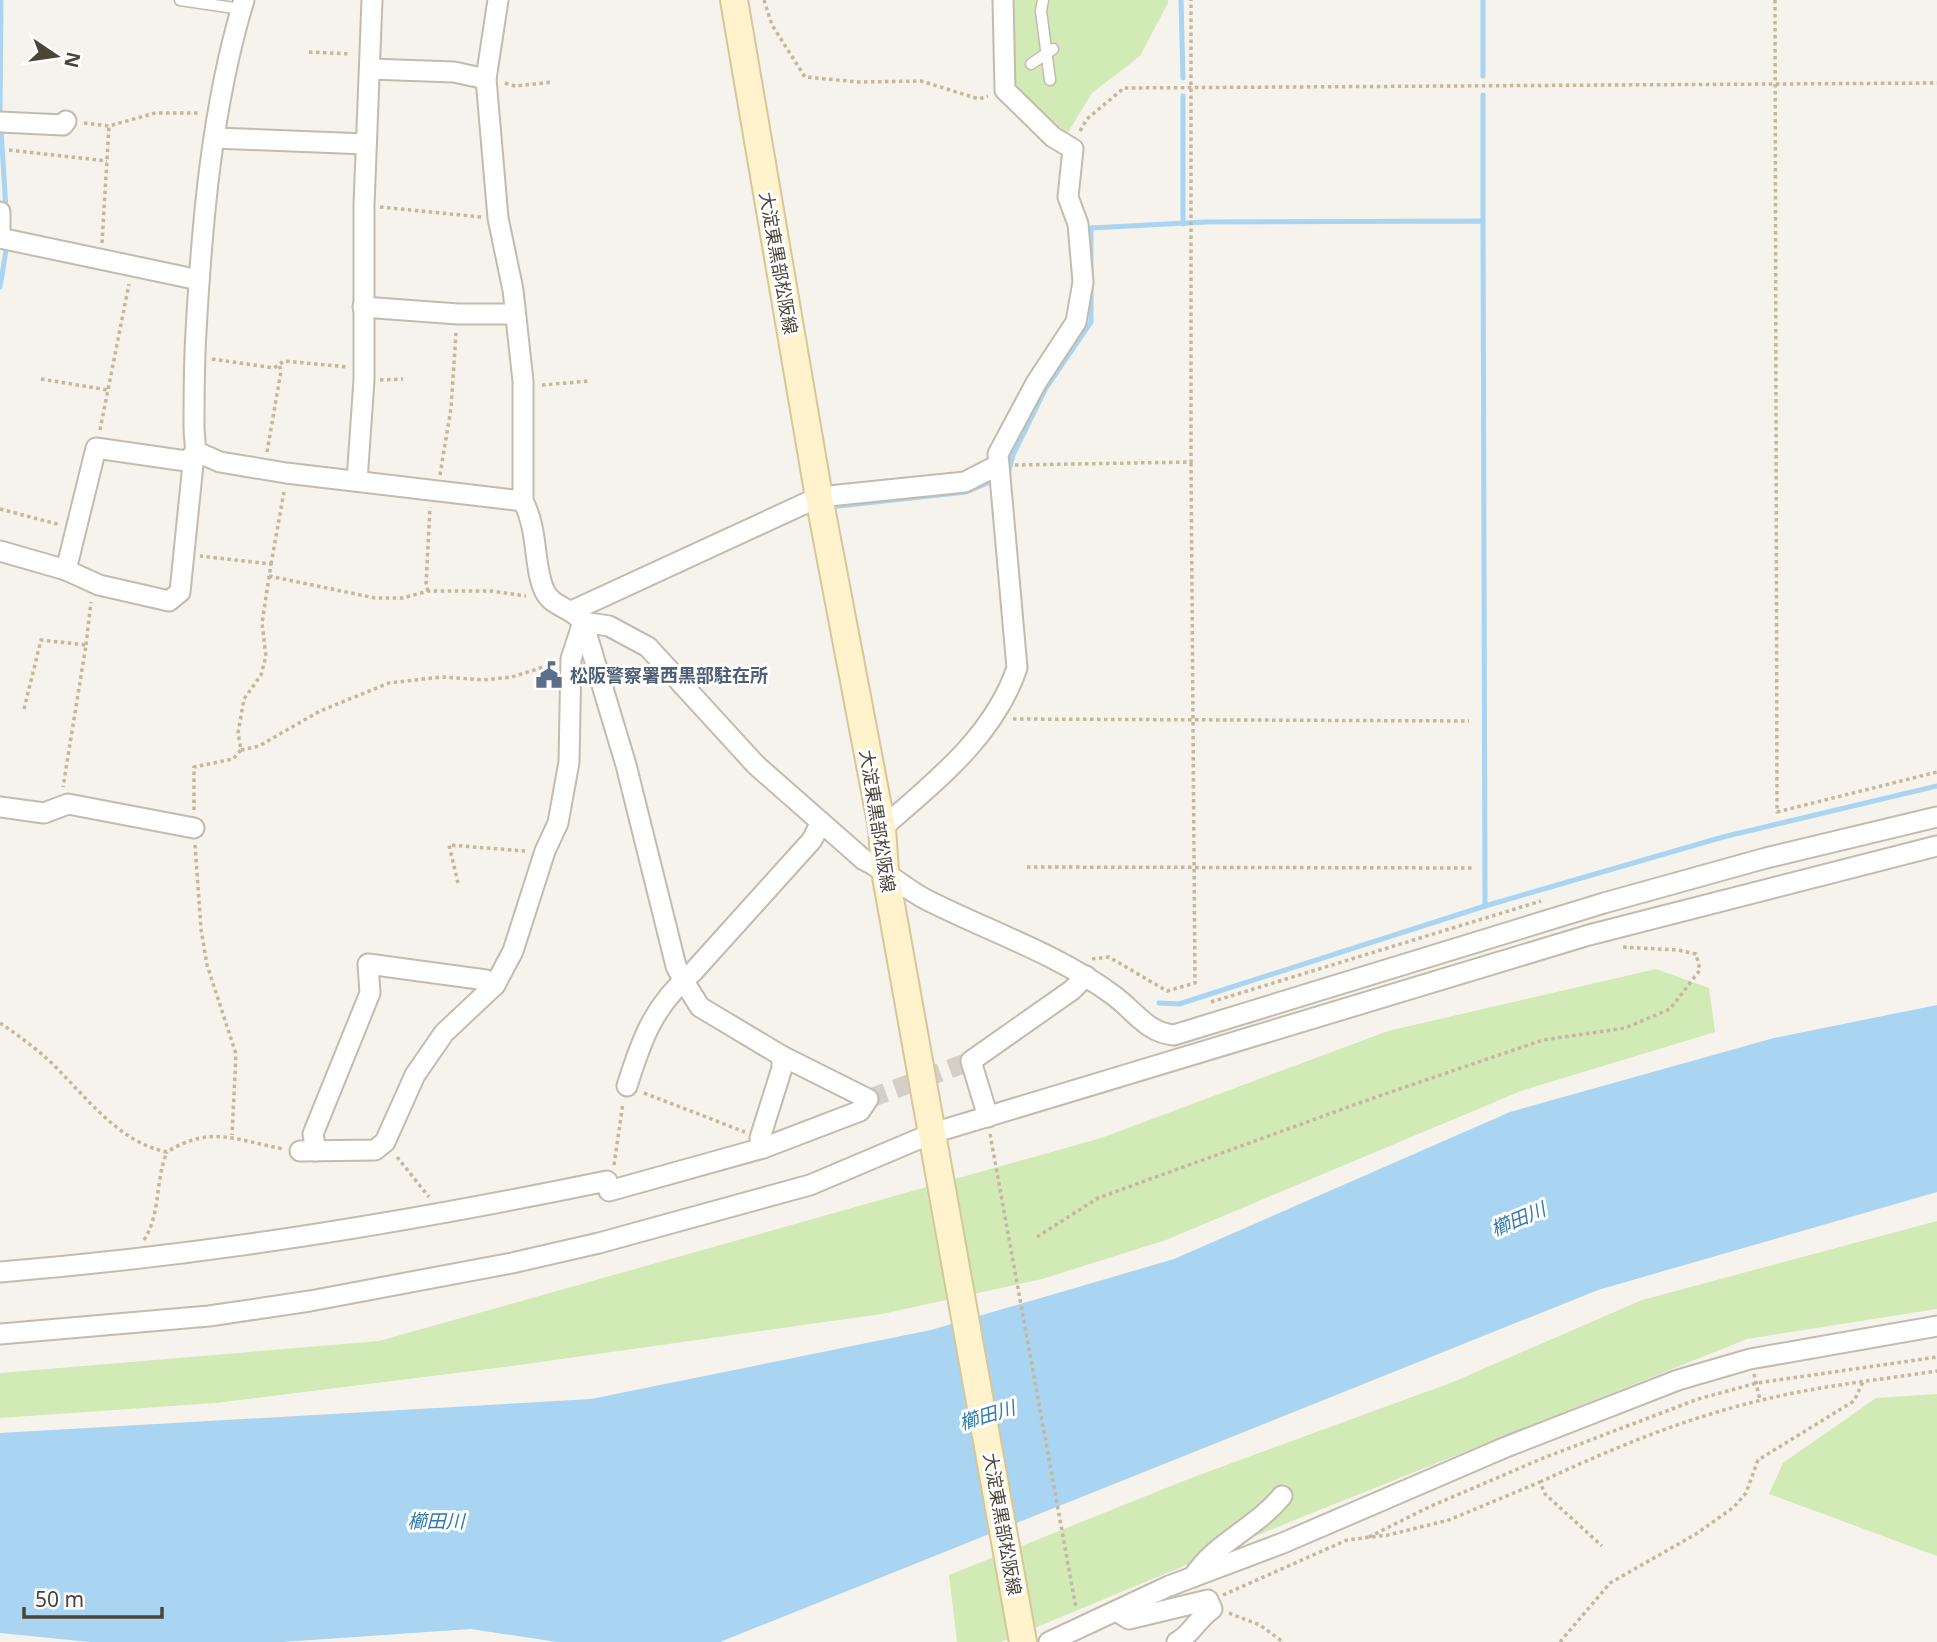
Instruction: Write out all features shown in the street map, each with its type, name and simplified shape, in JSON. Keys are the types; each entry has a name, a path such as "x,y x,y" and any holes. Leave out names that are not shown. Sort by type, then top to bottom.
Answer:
{"main road":[{"name":"大淀東黒部松阪線","path":"734,0 820,505 882,828 885,871 1023,1639"}],"street":[{"path":"357,481 364,368 364,205 372,0"},
{"path":"498,0 485,79 498,218 513,290 523,381 523,501 532,517 544,591 554,604 608,626 648,647 756,765 864,860 885,871 923,898 1086,976 1115,995 1158,1034 1174,1035 1604,903 1766,858 1937,817"},
{"path":"882,828 936,781 993,719 1009,692 1017,668 998,454 1036,383 1076,322 1083,282 1078,224 1068,197 1073,149 1053,137 1005,90 1003,0"},
{"path":"0,551 66,570 99,585 169,601 180,592 186,555 192,464 197,452 194,433 199,280 219,108 242,5"},
{"path":"370,62 454,72 485,79"},
{"path":"5,122 63,125 66,121"},
{"path":"215,138 366,144"},
{"path":"0,212 4,237 101,261 199,280"},
{"path":"363,307 457,314 515,314"},
{"path":"66,570 96,448 186,461 197,452"},
{"path":"197,452 220,462 264,469 523,501"},
{"path":"578,616 820,505 965,482 998,465"},
{"path":"495,985 486,980 368,964 370,993 308,1151 375,1150 385,1142 415,1075 444,1032 495,985 513,951 545,851 558,823 569,762 571,659 578,616"},
{"path":"0,1272 142,1260 298,1239 443,1214 607,1181 609,1191 860,1111 868,1100 782,1056 700,1007 683,980 676,966 626,765 578,616"},
{"path":"0,807 44,813 68,804 194,828"},
{"path":"628,1086 640,1042 671,990 812,841 820,824"},
{"path":"0,1334 234,1312 310,1301 512,1263 810,1185 934,1139 1589,935 1937,846"},
{"path":"988,1123 971,1061 1072,990 1086,976"},
{"path":"761,1143 782,1068 782,1056"},
{"path":"1049,1642 1193,1577 1678,1380 1750,1359 1937,1326"},
{"path":"1193,1577 1207,1556 1268,1513 1282,1496"},
{"path":"1118,1612 1129,1619 1208,1600 1212,1609 1199,1617 1183,1641"}],"lane":[{"path":"180,0 242,5"},
{"path":"1043,0 1041,11 1050,51 1050,80"},
{"path":"1031,64 1050,51"}],"path":[{"path":"764,0 772,25 805,76 859,82 921,81 979,99 1005,90"},
{"path":"1059,963 1109,957 1167,991 1195,983 1191,0"},
{"path":"1775,0 1777,812 1937,772"},
{"path":"309,52 370,62"},
{"path":"485,79 515,86 553,82"},
{"path":"1073,149 1087,119 1124,88 1191,85 1776,86 1937,83"},
{"path":"66,121 109,126 155,113 208,113 219,108"},
{"path":"101,261 109,126"},
{"path":"9,150 107,160"},
{"path":"364,205 498,218"},
{"path":"96,448 133,268"},
{"path":"428,592 426,586 434,490 452,408 457,314"},
{"path":"195,357 274,368 284,361 364,368"},
{"path":"264,469 281,371 279,365"},
{"path":"41,379 108,390"},
{"path":"523,381 541,385 590,382"},
{"path":"1019,464 1191,462"},
{"path":"241,750 238,733 244,699 261,675 266,656 262,623 286,472"},
{"path":"0,509 76,530"},
{"path":"186,555 271,564"},
{"path":"269,576 375,598 403,598 428,592 491,592 540,598 554,604"},
{"path":"68,804 61,798 92,593 99,585"},
{"path":"24,709 41,640 86,645"},
{"path":"232,1135 236,1054 207,965 201,929 194,828 194,767 233,759 241,750 259,746 320,711 389,683 441,677 483,680 512,677 571,659"},
{"path":"993,719 1469,721"},
{"path":"458,883 449,845 509,852 545,851"},
{"path":"1027,867 1473,868"},
{"path":"1037,1237 1098,1198 1376,1097 1543,1040 1625,1028 1670,1009 1700,970 1696,954 1678,950 1597,946 1589,935"},
{"path":"0,1023 43,1055 118,1129 149,1149 167,1152"},
{"path":"607,1181 613,1172 617,1128 628,1086 761,1143"},
{"path":"988,1123 1079,1628"},
{"path":"142,1260 140,1247 152,1227 159,1171 167,1152 188,1139 232,1135 308,1151"},
{"path":"380,1146 395,1154 443,1214"},
{"path":"1369,1537 1541,1459 1698,1399 1757,1383 1937,1357"},
{"path":"1750,1359 1760,1400"},
{"path":"1283,1642 1260,1625 1212,1609 1224,1594 1347,1540 1450,1520 1668,1429 1760,1400 1937,1371"},
{"path":"1560,1642 1610,1583 1696,1534 1734,1507 1746,1493 1758,1460 1854,1401 1863,1382"},
{"path":"1540,1482 1545,1494 1602,1546"}],"green space":[{"path":"1011,0 1168,0 1168,3 1140,56 1092,93 1067,134 1016,87"},
{"path":"1656,969 1709,988 1715,1032 1521,1091 1166,1240 1042,1279 882,1314 519,1365 215,1403 0,1418 0,1373 379,1341 1101,1138 1388,1031"},
{"path":"1937,1221 1937,1309 1747,1339 1292,1521 1001,1642 957,1642 949,1575 1191,1478 1453,1382 1642,1300"},
{"path":"1937,1394 1937,1556 1769,1494 1783,1463 1876,1398"}],"water":[{"name":"櫛田川","path":"1937,1005 1937,1192 1598,1290 720,1642 557,1642 471,1629 282,1642 90,1642 0,1633 0,1433 591,1399 931,1330 1174,1259 1510,1112 1774,1038"}],"waterway":[{"path":"1,0 0,113 6,210"},
{"path":"1181,0 1183,78"},
{"path":"1483,0 1483,76"},
{"path":"1483,95 1483,221"},
{"path":"1183,96 1183,224"},
{"path":"1007,479 1013,455 1046,388 1091,322 1091,228 1205,222 1483,221 1485,906"},
{"path":"0,287 7,244"},
{"path":"830,507 966,492 990,482"},
{"path":"1159,1003 1179,1004 1485,906 1723,837 1937,786"}],"tunnel":[{"path":"868,1099 971,1061"}],"place":[{"name":"松阪警察署西黒部駐在所","path":"549,675"}]}
